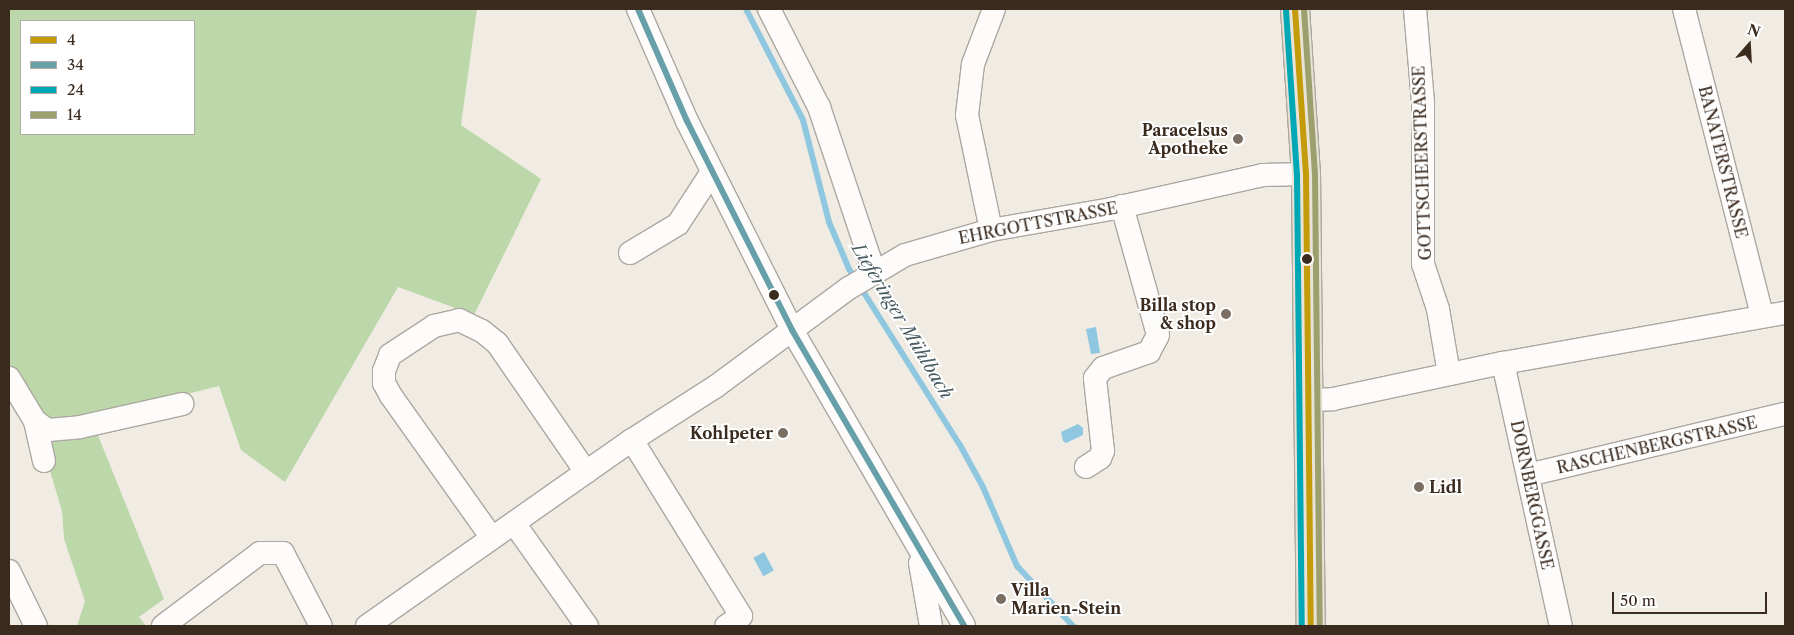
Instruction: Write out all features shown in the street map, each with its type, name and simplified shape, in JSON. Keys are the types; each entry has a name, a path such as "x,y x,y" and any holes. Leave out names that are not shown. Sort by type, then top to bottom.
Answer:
{"main road":[{"path":"1295,9 1306,174 1311,626"}],"street":[{"path":"626,9 646,30"},
{"path":"638,9 712,172 792,330 918,550 964,626"},
{"path":"769,9 819,107 863,278"},
{"path":"991,230 967,115 973,64 994,9"},
{"name":"GOTTSCHEERSTRASSE","path":"1415,9 1422,103 1424,264 1438,310 1449,374"},
{"name":"BANATERSTRASSE","path":"1684,9 1762,316"},
{"path":"630,253 678,224 712,172"},
{"name":"EHRGOTTSTRASSE","path":"367,626 632,440 715,387 863,278 930,246 991,230 1116,208 1263,176 1306,174"},
{"path":"1086,467 1100,458 1103,451 1095,378 1103,368 1122,363 1153,348 1158,329 1116,208"},
{"path":"1309,400 1333,399 1503,363 1785,313"},
{"path":"492,538 391,396 384,383 384,371 390,355 434,326 459,320 482,331 497,343 586,472"},
{"name":"DORNBERGGASSE","path":"1503,363 1561,626"},
{"path":"9,378 35,422 44,462"},
{"path":"35,422 48,430 58,430 182,404"},
{"name":"RASCHENBERGSTRASSE","path":"1528,475 1785,414"},
{"path":"632,440 738,623"},
{"path":"514,524 587,626"},
{"path":"918,550 930,626"},
{"path":"163,626 260,552 283,553 321,626"},
{"path":"9,570 36,626"}],"green space":[{"path":"9,9 477,9 461,125 541,179 474,315 398,287 285,482 241,450 219,386 91,418 164,599 139,617 146,626 77,626 85,601 64,539 62,511 47,461 41,419 9,366"}],"water":[{"path":"1096,327 1100,353 1091,354 1086,329"},
{"path":"1078,424 1083,428 1083,435 1066,443 1063,441 1061,432"},
{"path":"764,552 774,571 763,576 753,558"}],"waterway":[{"name":"Lieferinger Mühlbach","path":"746,9 803,120 829,222 849,269 960,445 983,487 1017,566 1073,626"}],"transit line":[{"name":"34","path":"638,9 687,121 792,330 964,626"},
{"name":"4","path":"1295,9 1306,174 1311,626"},
{"name":"14","path":"1304,9 1315,174 1320,626"},
{"name":"24","path":"1286,10 1297,174 1302,626"}],"place":[{"name":"Paracelsus Apotheke","path":"1238,139"},
{"name":"Billa stop & shop","path":"1226,314"},
{"name":"Kohlpeter","path":"783,433"},
{"name":"Lidl","path":"1419,487"},
{"name":"Villa Marien-Stein","path":"1001,599"}]}
